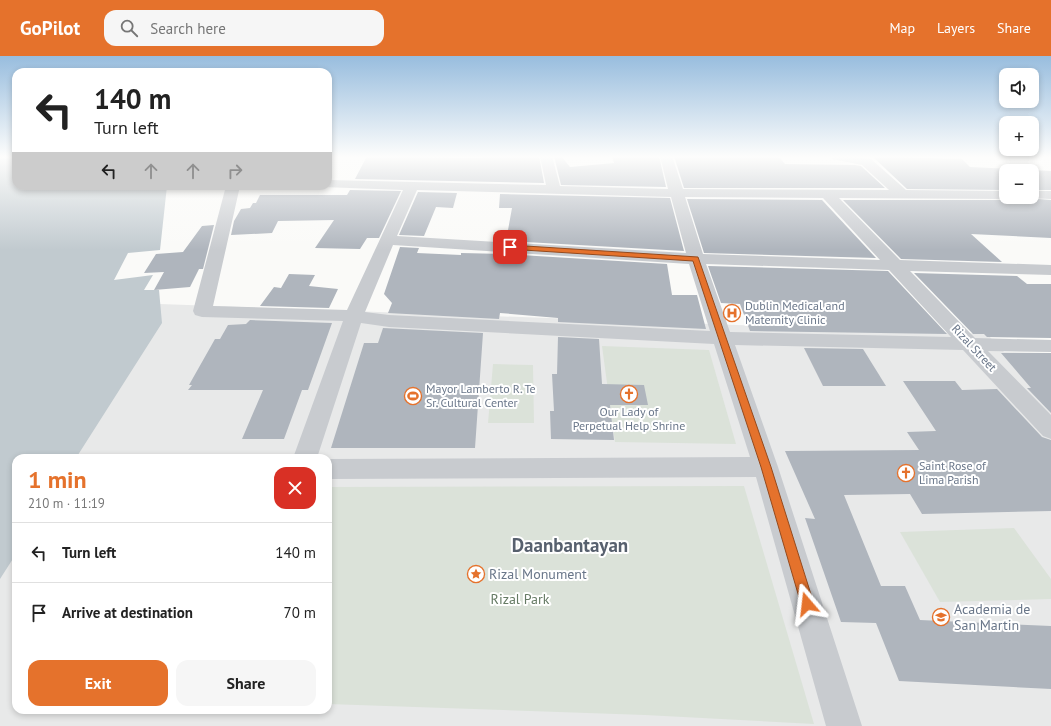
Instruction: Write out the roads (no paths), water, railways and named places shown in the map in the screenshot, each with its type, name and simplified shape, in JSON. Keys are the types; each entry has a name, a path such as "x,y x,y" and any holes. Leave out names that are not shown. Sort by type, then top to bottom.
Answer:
{"street":[{"path":"306,454 354,316 411,187"},
{"path":"424,187 675,193 999,195"},
{"path":"674,187 722,338 766,467 844,726"},
{"path":"894,187 902,194"},
{"path":"232,190 202,311 354,316 389,321 722,338 1051,346"},
{"name":"Rizal Street","path":"827,194 1051,430"},
{"path":"1039,195 1051,195"},
{"path":"387,240 696,259 897,267 1051,270"},
{"path":"332,469 766,467"}],"place":[{"name":"Dublin Medical and Maternity Clinic","path":"732,313"},
{"name":"Our Lady of Perpetual Help Shrine","path":"629,394"},
{"name":"Mayor Lamberto R. Te Sr. Cultural Center","path":"413,396"},
{"name":"Saint Rose of Lima Parish","path":"906,473"},
{"name":"Rizal Monument","path":"476,574"},
{"name":"Academia de San Martin","path":"941,617"}],"district":[{"name":"Daanbantayan","path":"570,545"}],"park label":[{"name":"Rizal Park","path":"520,599"}]}
